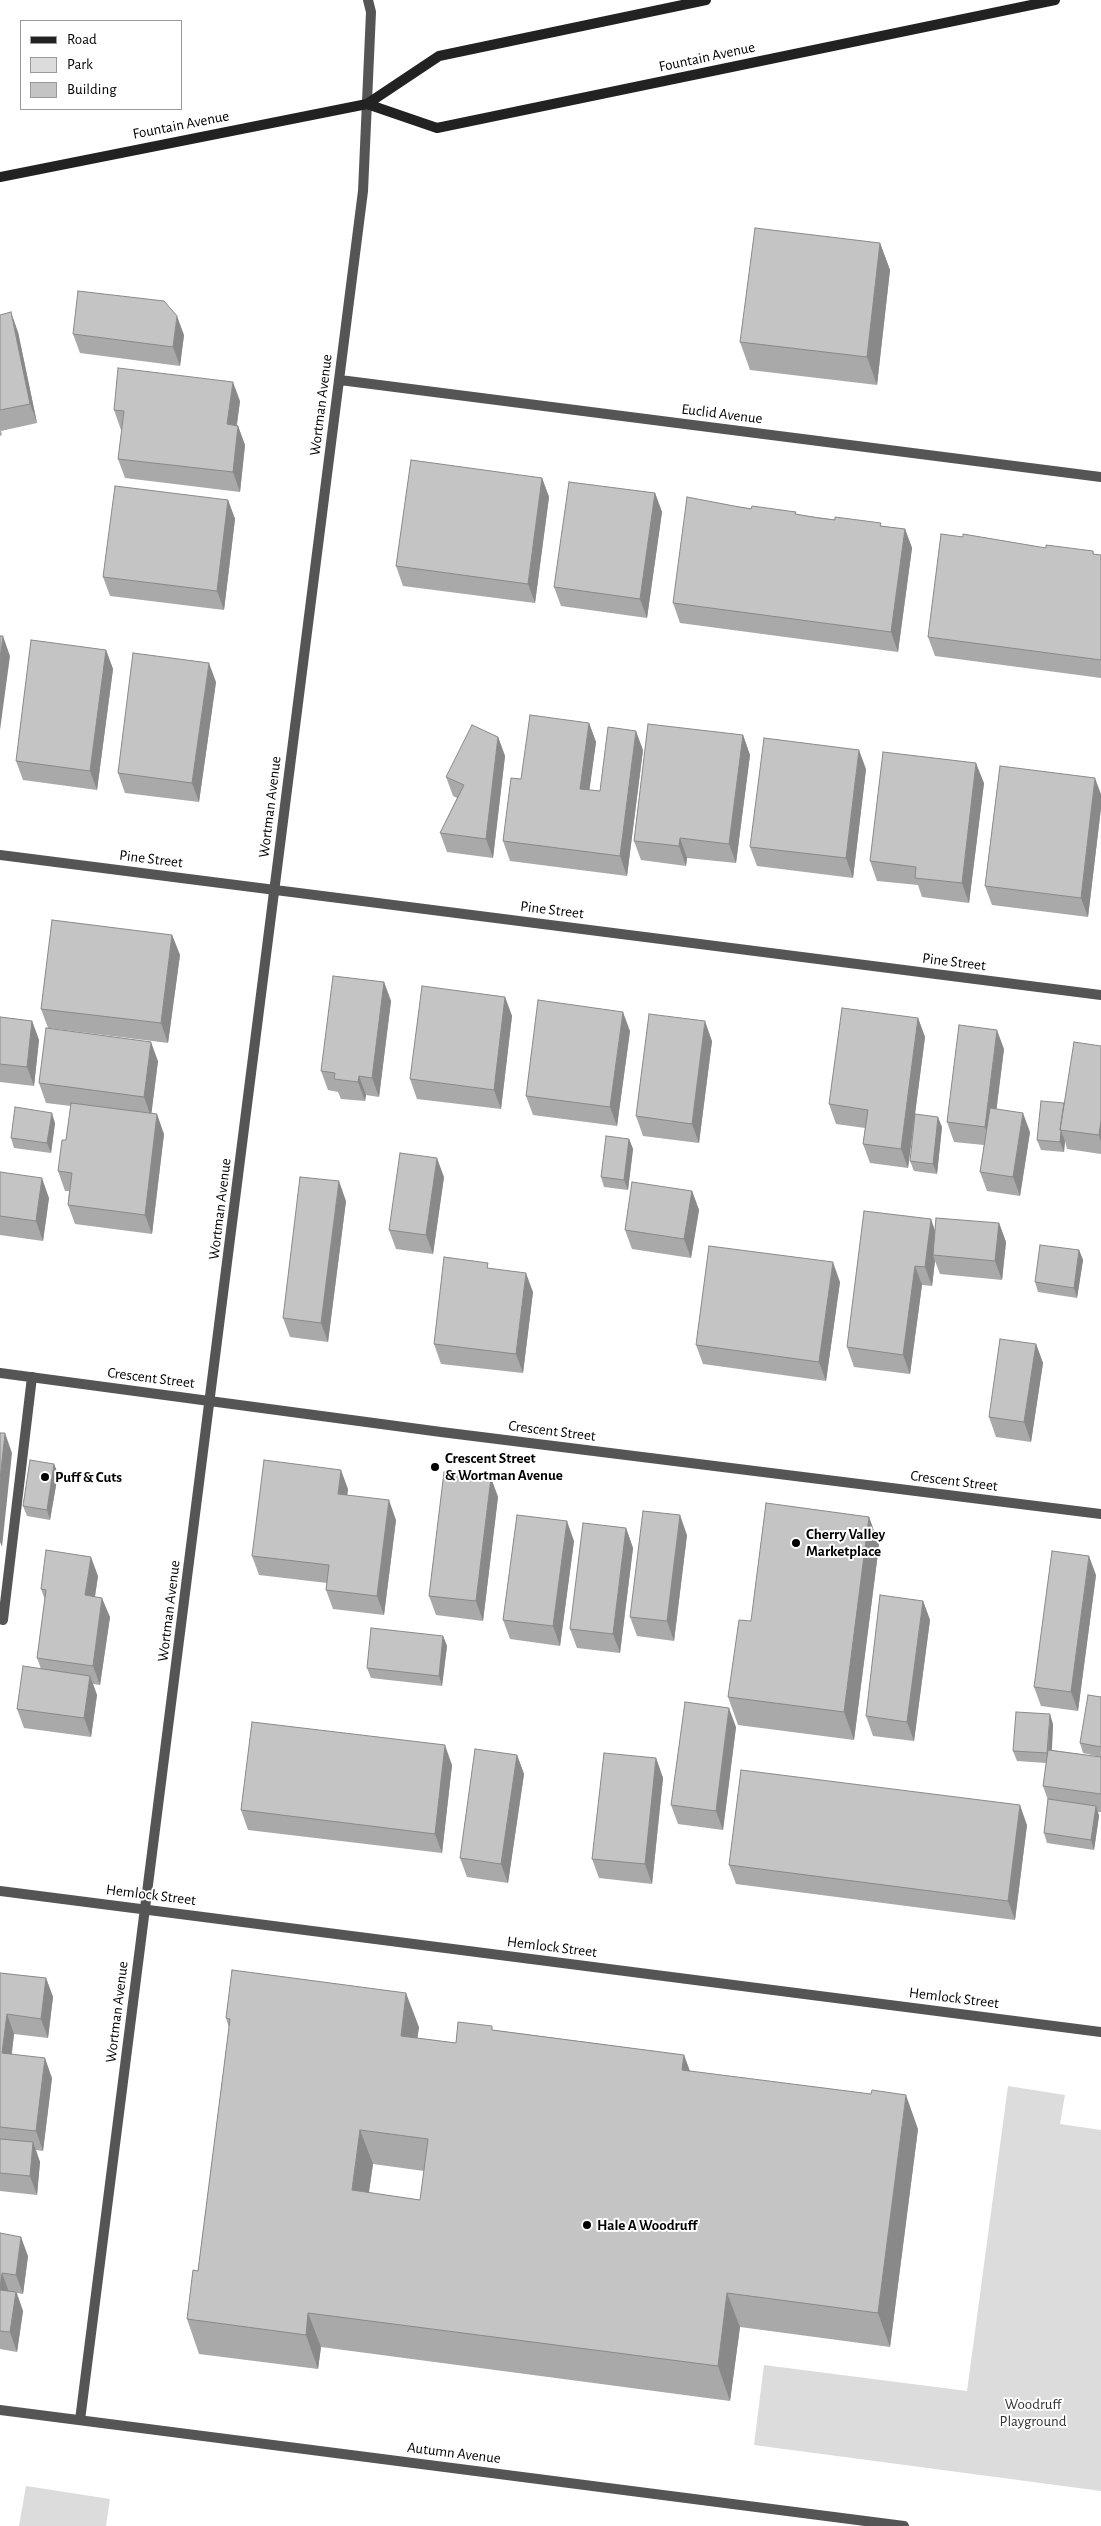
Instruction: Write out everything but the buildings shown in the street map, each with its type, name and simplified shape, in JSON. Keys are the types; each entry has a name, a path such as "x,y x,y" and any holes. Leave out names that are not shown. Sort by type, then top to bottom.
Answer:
{"main road":[{"name":"Fountain Avenue","path":"0,177 367,104 439,56 706,0"},
{"name":"Fountain Avenue","path":"367,104 437,128 1055,0"}],"street":[{"name":"Wortman Avenue","path":"80,2420 211,1401 363,191 371,12 368,0"},
{"name":"Euclid Avenue","path":"340,380 1101,477"},
{"name":"Pine Street","path":"0,855 1101,995"},
{"name":"Crescent Street","path":"0,1374 441,1432 1101,1514"},
{"path":"0,1619 3,1620 32,1377"},
{"name":"Hemlock Street","path":"0,1891 1101,2032"},
{"name":"Autumn Avenue","path":"0,2410 904,2526"}],"green space":[{"name":"Woodruff Playground","path":"1008,2086 1065,2095 1060,2124 1101,2130 1101,2491 754,2445 764,2365 967,2391"},
{"path":"26,2486 110,2499 106,2526 19,2526"}],"place":[{"name":"Crescent Street & Wortman Avenue","path":"435,1467"},
{"name":"Puff & Cuts","path":"45,1477"},
{"name":"Cherry Valley Marketplace","path":"796,1543"},
{"name":"Hale A Woodruff","path":"587,2225"}]}
